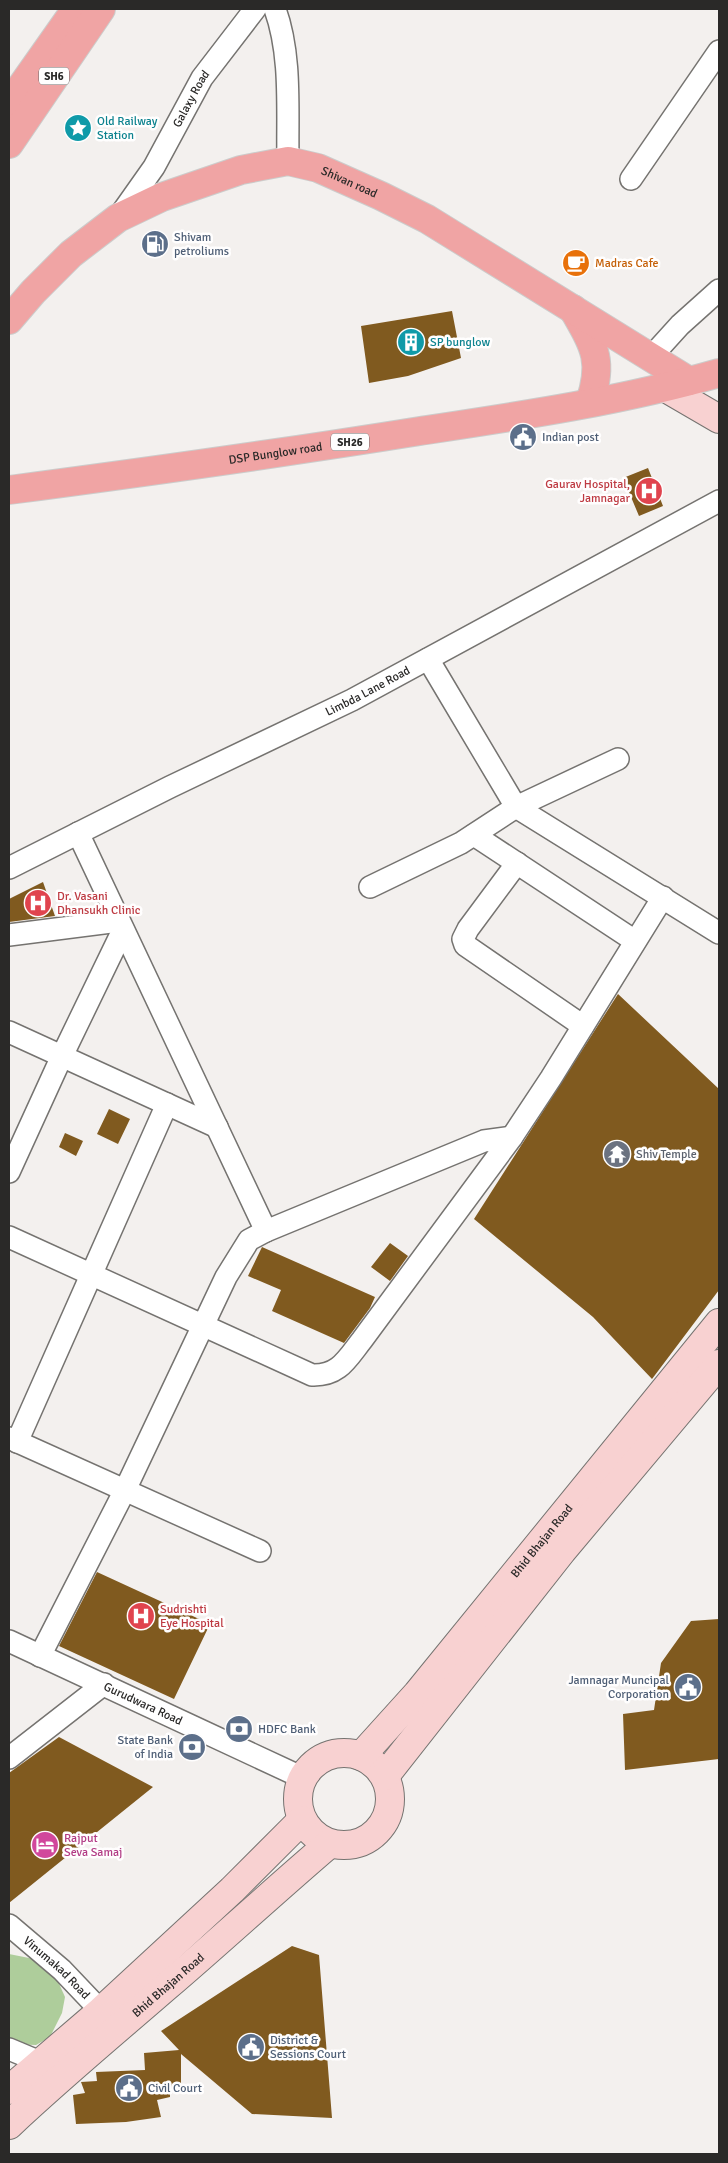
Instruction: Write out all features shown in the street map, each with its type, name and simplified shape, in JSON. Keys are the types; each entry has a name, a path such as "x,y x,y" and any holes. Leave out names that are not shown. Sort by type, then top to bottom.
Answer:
{"main road":[{"name":"SH6","path":"9,104 76,9"},
{"name":"SH6","path":"9,144 101,9"},
{"name":"Shivan road","path":"9,320 33,292 71,254 118,218 162,197 241,170 288,161 318,168 419,215 651,357 676,384"},
{"path":"573,308 592,342 598,364 597,383 590,402"},
{"name":"SH26","path":"676,384 719,372"},
{"path":"676,384 719,420"},
{"name":"DSP Bunglow road","path":"9,490 216,464 590,402 676,384"},
{"name":"Bhid Bhajan Road","path":"361,1756 417,1694 719,1323"},
{"name":"Bhid Bhajan Road","path":"385,1776 562,1551 719,1364"},
{"path":"345,1752 361,1756 375,1764 385,1776 390,1792 390,1808 384,1823 374,1835 360,1843 344,1846 329,1844 316,1837 302,1820 297,1800 303,1778 316,1761 329,1755 345,1752"},
{"name":"Bhid Bhajan Road","path":"9,2090 101,2011 232,1890 302,1820"},
{"name":"Bhid Bhajan Road","path":"9,2125 71,2068 168,1986 329,1844"}],"street":[{"name":"Galaxy Road","path":"118,218 154,166 202,78 255,9"},
{"path":"276,9 282,29 284,46 288,161"},
{"path":"631,178 719,51"},
{"path":"651,357 680,325 719,290"},
{"name":"Limbda Lane Road","path":"9,868 170,787 279,737 428,660 719,501"},
{"path":"428,660 516,807 719,933"},
{"path":"370,887 474,835 516,807 618,759"},
{"path":"78,833 266,1231"},
{"path":"474,835 635,941"},
{"path":"517,863 468,929 463,939 465,945 583,1026"},
{"path":"9,1236 312,1375 323,1376 336,1371 349,1357 512,1137 663,897"},
{"path":"9,935 121,926"},
{"path":"9,1172 121,926"},
{"path":"9,1032 217,1127"},
{"path":"167,1104 92,1275 13,1440 260,1551"},
{"path":"40,1656 125,1490 203,1325 238,1256 249,1240 266,1231 484,1141 512,1137"},
{"name":"Gurudwara Road","path":"9,1642 104,1684 303,1778"},
{"path":"9,1758 104,1684"},
{"name":"Vinumakad Road","path":"9,1925 62,1970 101,2011"},
{"path":"9,2049 40,2062 71,2068"}],"green space":[{"path":"9,1954 34,1959 57,1979 65,1997 62,2013 50,2037 36,2045 9,2044"}],"building":[{"name":"SP bunglow","path":"452,311 461,358 408,376 369,383 361,326"},
{"path":"648,468 663,506 639,516 623,478"},
{"path":"43,882 55,916 9,922 9,899"},
{"name":"Shiv Temple","path":"618,994 719,1089 719,1290 652,1379 593,1317 474,1219"},
{"path":"109,1109 130,1119 118,1144 97,1134"},
{"path":"65,1133 83,1141 76,1156 59,1147"},
{"path":"390,1243 408,1256 390,1281 371,1267"},
{"path":"262,1247 375,1297 370,1308 344,1343 272,1311 281,1290 248,1276"},
{"path":"97,1572 210,1624 174,1699 59,1646"},
{"name":"Jamnagar Muncipal Corporation","path":"719,1619 719,1759 625,1770 623,1714 654,1710 661,1663 691,1621"},
{"name":"Rajput Seva Samaj","path":"59,1737 153,1787 9,1903 9,1773"},
{"name":"District & Sessions Court","path":"292,1946 319,1955 332,2118 252,2114 181,2054 181,2087 170,2089 170,2097 157,2100 161,2117 126,2122 76,2124 73,2095 85,2093 81,2082 97,2081 96,2072 145,2070 144,2053 179,2050 161,2031"}],"place":[{"name":"Old Railway Station","path":"78,128"},
{"name":"Shivam petroliums","path":"155,244"},
{"name":"Madras Cafe","path":"576,263"},
{"name":"SP bunglow","path":"411,342"},
{"name":"Indian post","path":"523,437"},
{"name":"Gaurav Hospital, Jamnagar","path":"649,491"},
{"name":"Dr. Vasani Dhansukh Clinic","path":"38,903"},
{"name":"Shiv Temple","path":"617,1154"},
{"name":"Sudrishti Eye Hospital","path":"141,1616"},
{"name":"Jamnagar Muncipal Corporation","path":"688,1687"},
{"name":"HDFC Bank","path":"239,1729"},
{"name":"State Bank of India","path":"192,1747"},
{"name":"Rajput Seva Samaj","path":"45,1845"},
{"name":"District & Sessions Court","path":"251,2047"},
{"name":"Civil Court","path":"129,2088"}]}
